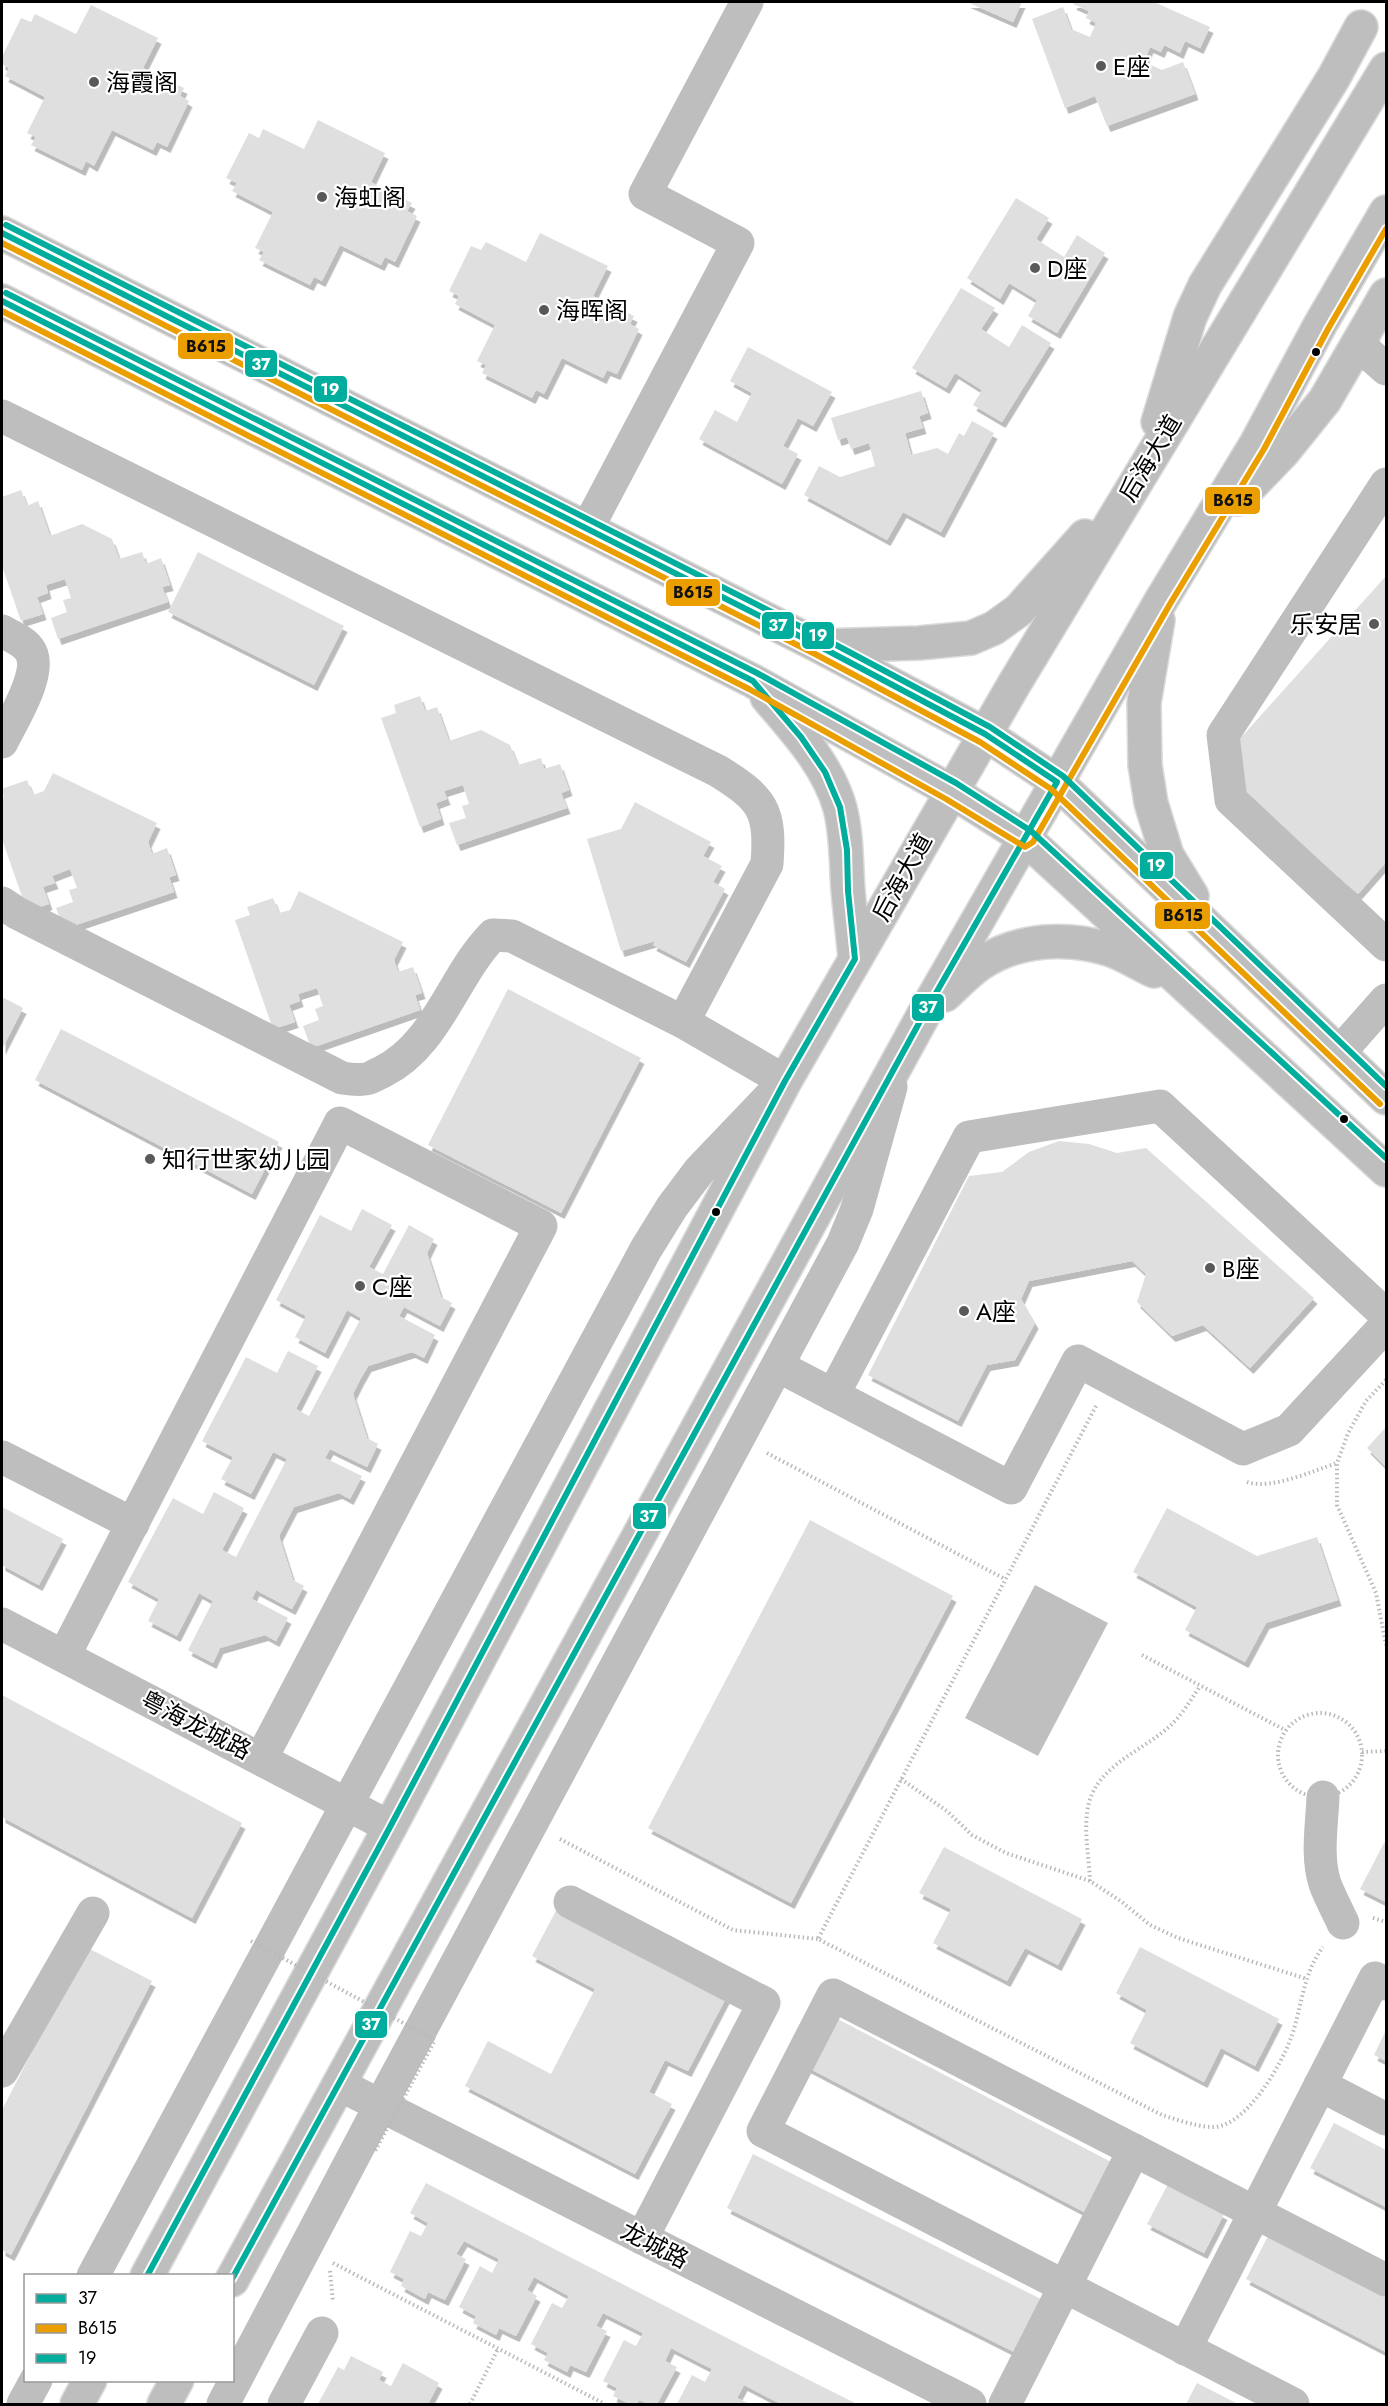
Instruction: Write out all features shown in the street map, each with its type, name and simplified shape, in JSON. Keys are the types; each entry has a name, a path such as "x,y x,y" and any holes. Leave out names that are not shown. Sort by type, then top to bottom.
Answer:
{"main road":[{"path":"587,529 738,243 645,194 747,2"},
{"path":"819,646 919,644 971,638 994,628 1019,610 1144,468 1190,317 1205,285 1334,77 1359,14"},
{"path":"1318,181 1355,78 1359,14"},
{"name":"后海大道","path":"148,2274 390,1827 785,1081 951,791 1386,69"},
{"path":"234,2276 924,1014 1162,598 1256,444 1320,325 1386,212"},
{"path":"2,233 819,646 985,734 1057,782 1386,1098"},
{"path":"1197,541 1303,429 1325,400 1386,295"},
{"path":"2,301 753,681 951,791 1025,838 1180,983 1386,1170"},
{"path":"1358,344 1386,369"},
{"path":"2,416 718,771 747,789 764,811 769,838 767,864 683,1022"},
{"path":"1386,484 1223,735 1231,800 1386,945"},
{"path":"1162,598 1144,703 1146,775 1151,803 1167,855 1216,936"},
{"path":"2,631 17,639 30,650 35,665 30,683 2,742"},
{"path":"753,681 801,737 825,772 840,807 847,850 848,891 855,959"},
{"path":"2,903 342,1078 366,1080 392,1067 420,1042 447,1005 481,947 493,935 512,936 683,1022 785,1081 699,1171 672,1207 646,1249 94,2274"},
{"path":"924,1014 980,964 1007,951 1035,942 1067,942 1108,950 1180,983"},
{"path":"1338,1053 1386,1000"},
{"path":"223,2404 380,2106 843,1243 857,1209 897,1063"},
{"path":"833,1395 969,1137 1161,1106 1386,1316"},
{"path":"64,1656 340,1123 541,1227 261,1759"},
{"path":"778,1366 1011,1488 1078,1361 1243,1449 1289,1430 1386,1325"},
{"path":"2,1457 133,1524"},
{"name":"粤海龙城路","path":"2,1624 390,1827"},
{"path":"1323,1797 1320,1845 1322,1866 1325,1884 1343,1923"},
{"path":"570,1902 764,2003 642,2238"},
{"path":"2,2071 93,1913"},
{"path":"1185,2349 1375,1978 1386,1984"},
{"path":"1293,2404 763,2132 833,1995 1386,2280"},
{"name":"龙城路","path":"340,2085 970,2404"},
{"path":"1320,2085 1386,2119"},
{"path":"1005,2404 1134,2150"},
{"path":"284,2404 322,2333"},
{"path":"23,2404 35,2382"},
{"path":"77,2404 89,2382"},
{"path":"164,2404 176,2382"}],"path":[{"path":"1386,1380 1366,1401 1348,1433 1337,1463 1337,1505 1376,1593 1386,1645"},
{"path":"818,1939 1095,1406 1105,1412"},
{"path":"762,1450 1005,1579"},
{"path":"1242,1481 1253,1484 1276,1482 1337,1463"},
{"path":"1142,1655 1285,1730"},
{"path":"1090,1881 1087,1816 1096,1786 1107,1773 1174,1722 1200,1686"},
{"path":"1323,1713 1350,1725 1358,1737 1362,1752 1361,1765 1356,1777 1336,1794 1323,1797 1310,1796 1298,1791 1287,1782 1281,1771 1278,1751 1285,1730 1295,1720 1309,1714 1323,1713"},
{"path":"1362,1752 1386,1751"},
{"path":"901,1779 947,1811 972,1835 1006,1853 1090,1881 1150,1925 1178,1938 1307,1980"},
{"path":"556,1837 733,1930 818,1939 1162,2115 1213,2127 1230,2124 1249,2106 1268,2082 1290,2039 1307,1980 1317,1956 1343,1923 1359,1918 1376,1918 1386,1922"},
{"path":"251,1941 435,2040 375,2151"},
{"path":"322,2333 333,2311 329,2261 605,2404"},
{"path":"470,2404 498,2349"}],"shaded area":[{"path":"1035,1585 1108,1623 1038,1756 965,1718"}],"building":[{"path":"967,2 1022,2 1013,22"},
{"name":"E座","path":"1074,2 1154,2 1210,27 1200,48 1185,41 1180,53 1164,45 1161,52 1150,47 1144,62 1162,70 1183,62 1195,94 1107,126 1095,96 1065,108 1032,19 1063,7 1071,29 1090,37 1096,23 1086,18 1089,11 1073,4"},
{"name":"海霞阁","path":"91,5 158,38 143,68 184,88 180,96 189,101 167,147 157,142 153,150 112,130 94,166 86,161 82,170 31,145 36,137 27,133 45,97 5,76 9,68 2,64 2,57 21,18 31,22 35,14 76,34"},
{"name":"海虹阁","path":"318,120 385,153 371,182 412,203 407,211 417,216 395,262 385,257 381,265 340,245 322,281 314,277 310,285 259,260 264,252 255,248 273,212 232,191 237,183 226,178 249,133 259,138 263,129 304,149"},
{"name":"D座","path":"1016,198 1049,218 1036,239 1064,257 1077,235 1105,253 1057,333 1028,316 1037,300 1009,283 1000,299 967,278"},
{"name":"海晖阁","path":"540,233 608,266 593,296 634,316 630,324 639,329 617,374 607,370 603,378 562,358 544,394 536,390 532,398 482,373 486,365 477,361 495,325 455,304 459,296 449,291 471,246 481,250 486,242 526,262"},
{"path":"961,288 995,308 981,329 1009,347 1022,325 1051,343 1002,422 973,405 982,390 955,373 946,388 912,368"},
{"path":"748,347 832,392 813,426 798,418 783,446 798,454 782,484 699,439 715,410 737,422 752,393 730,381"},
{"path":"921,391 928,413 919,416 923,428 905,433 911,455 937,448 948,454 959,433 964,436 972,421 994,433 941,532 903,512 887,540 804,495 819,466 840,477 875,466 869,443 851,449 847,437 838,440 831,418"},
{"path":"21,490 27,506 38,501 50,536 82,524 112,539 119,559 142,552 146,564 161,558 170,585 162,587 168,602 58,639 51,618 67,612 63,600 71,598 65,579 46,585 48,593 37,597 43,614 21,621 2,566 2,497"},
{"path":"198,552 344,626 314,685 168,612"},
{"path":"1386,576 1386,862 1358,894 1245,794 1237,742"},
{"path":"420,696 425,711 437,707 449,741 481,730 510,745 518,765 541,758 544,769 560,764 569,790 561,793 567,808 457,845 449,823 466,818 462,806 469,804 463,785 444,791 447,799 436,803 441,819 420,827 381,718 396,713 394,705"},
{"path":"53,773 157,823 148,842 152,854 167,848 176,875 169,877 174,892 64,929 56,908 73,902 69,890 77,888 70,869 52,876 55,883 43,887 49,904 27,911 2,839 2,798 4,797 2,789 27,780 33,795 44,791"},
{"path":"635,802 711,842 703,856 722,866 713,882 725,889 686,962 653,945 655,941 621,951 587,839 621,829"},
{"path":"299,891 403,942 394,960 398,972 413,967 422,993 415,995 420,1010 311,1048 303,1026 319,1020 315,1009 323,1006 317,988 298,994 300,1001 289,1005 295,1022 273,1029 235,920 250,915 247,907 273,898 279,913 290,910"},
{"path":"508,989 641,1058 561,1213 428,1145"},
{"path":"2,997 23,1008 2,1049"},
{"path":"61,1029 279,1142 252,1194 35,1080"},
{"path":"1059,1141 1089,1144 1117,1153 1146,1148 1314,1298 1250,1368 1203,1325 1172,1336 1137,1302 1146,1274 1132,1261 1029,1281 1021,1299 1035,1323 1015,1360 987,1365 958,1421 868,1375 969,1176 1002,1172 1029,1152"},
{"path":"362,1209 392,1225 369,1267 383,1274 409,1225 434,1239 427,1253 441,1297 452,1303 440,1326 404,1307 399,1316 435,1335 424,1358 412,1352 368,1366 360,1380 353,1394 367,1438 378,1444 367,1467 330,1449 325,1458 362,1476 350,1499 339,1493 294,1507 279,1536 293,1580 304,1586 292,1609 256,1590 252,1599 288,1618 276,1641 265,1635 220,1648 213,1663 188,1650 213,1601 199,1593 177,1636 148,1621 159,1599 128,1582 173,1498 203,1514 214,1492 244,1508 222,1550 236,1557 287,1459 273,1452 251,1494 221,1479 233,1457 202,1441 246,1357 277,1373 288,1351 318,1366 296,1409 309,1416 361,1318 347,1310 325,1353 295,1337 306,1316 276,1300 320,1215 351,1231"},
{"path":"1386,1427 1386,1467 1367,1448"},
{"path":"2,1507 63,1539 39,1585 2,1565"},
{"path":"1167,1508 1257,1556 1317,1537 1338,1600 1266,1623 1245,1662 1185,1630 1197,1607 1133,1572"},
{"path":"810,1520 953,1596 791,1903 648,1828"},
{"path":"2,1695 242,1823 192,1918 2,1817"},
{"path":"1384,1843 1386,1844 1386,1902 1360,1889"},
{"path":"944,1847 1082,1919 1058,1965 1025,1948 1007,1981 933,1943 951,1909 919,1893"},
{"path":"558,1907 728,1994 688,2071 665,2060 649,2092 672,2104 635,2174 465,2086 488,2041 551,2074 595,1989 532,1956"},
{"path":"86,1947 152,1981 11,2255 2,2250 2,2110"},
{"path":"1140,1947 1279,2019 1255,2066 1221,2048 1204,2082 1130,2043 1147,2010 1116,1993"},
{"path":"830,2015 1115,2164 1088,2214 803,2065"},
{"path":"1386,2030 1386,2061 1374,2055"},
{"path":"1334,2123 1386,2150 1386,2207 1310,2168"},
{"path":"753,2154 1045,2301 1018,2354 727,2208"},
{"path":"426,2183 857,2404 781,2404 744,2385 737,2398 750,2404 677,2404 692,2375 705,2382 712,2369 671,2348 665,2361 677,2367 657,2404 639,2400 637,2404 630,2404 613,2396 617,2388 603,2381 624,2340 636,2346 643,2333 603,2313 596,2326 607,2331 586,2372 570,2365 567,2372 544,2360 548,2353 531,2344 552,2303 562,2308 569,2296 534,2277 527,2290 537,2296 516,2336 499,2328 496,2335 473,2323 476,2316 459,2307 480,2266 492,2273 499,2259 464,2241 456,2254 466,2259 445,2300 428,2292 425,2299 401,2286 404,2279 390,2272 410,2231 421,2236 428,2223 410,2213"},
{"path":"1168,2184 1224,2214 1204,2253 1147,2224"},
{"path":"1268,2236 1386,2297 1386,2352 1246,2279"},
{"path":"351,2356 383,2372 379,2380 391,2386 403,2363 439,2383 428,2404 318,2404 338,2367 344,2370"},
{"path":"1197,2383 1238,2404 1186,2404"}],"transit line":[{"name":"19","path":"6,225 823,638 990,727 1063,776 1386,1086"},
{"name":"B615","path":"2,311 749,689 946,799 1025,847 1033,842 1170,604 1264,449 1328,329 1386,229"},
{"name":"37","path":"2,233 819,646 985,734 1057,782 924,1014 234,2275"},
{"name":"B615","path":"2,243 815,654 980,742 1051,789 1380,1104"},
{"name":"19","path":"6,293 757,673 956,783 1031,831 1386,1158"},
{"name":"37","path":"2,301 753,681 801,737 825,772 840,807 847,850 848,891 855,959 785,1081 390,1827 148,2274"}],"place":[{"name":"E座","path":"1101,66"},
{"name":"海霞阁","path":"94,82"},
{"name":"海虹阁","path":"322,197"},
{"name":"D座","path":"1035,268"},
{"name":"海晖阁","path":"544,310"},
{"name":"乐安居","path":"1374,624"},
{"name":"知行世家幼儿园","path":"150,1159"},
{"name":"B座","path":"1210,1268"},
{"name":"C座","path":"360,1286"},
{"name":"A座","path":"964,1311"}]}
